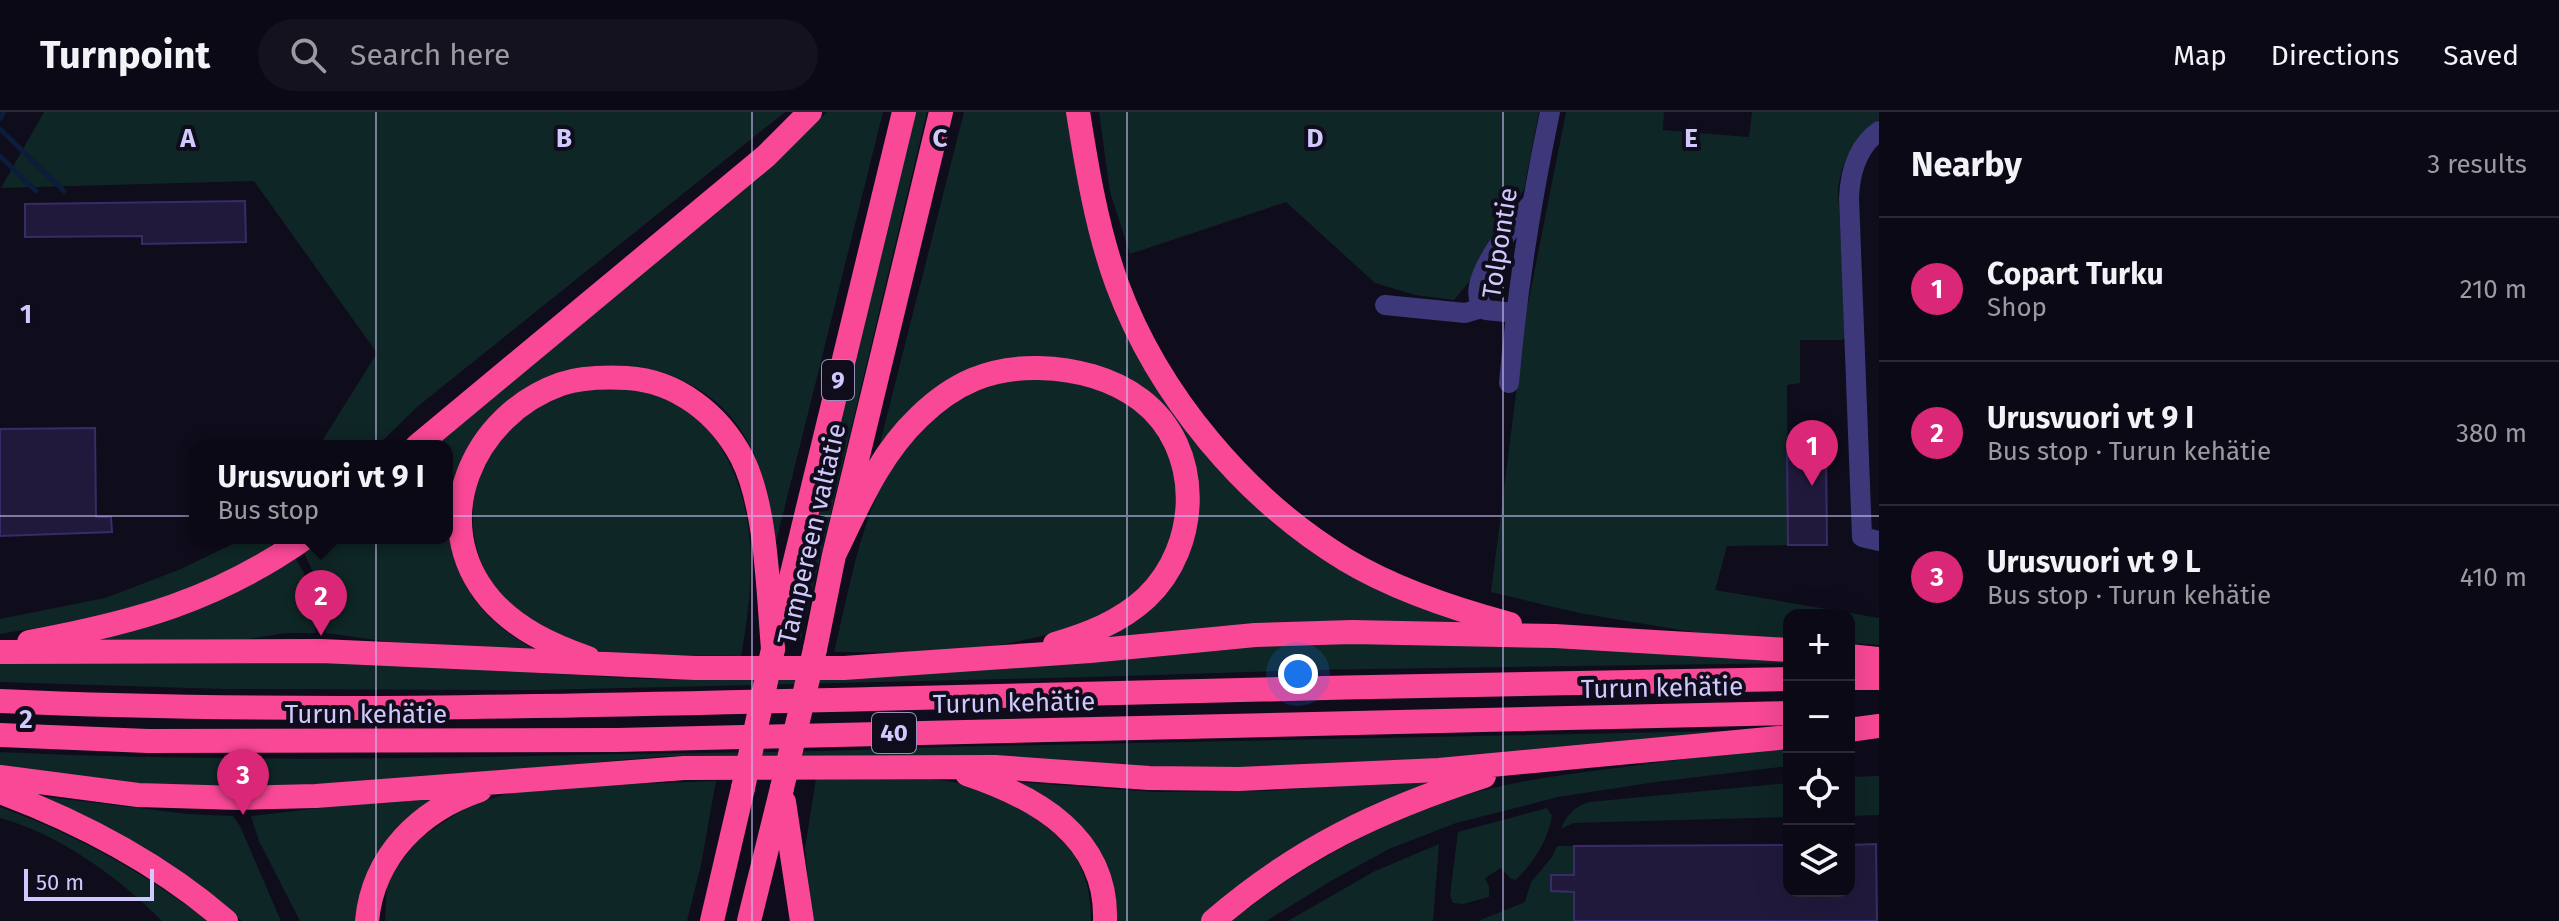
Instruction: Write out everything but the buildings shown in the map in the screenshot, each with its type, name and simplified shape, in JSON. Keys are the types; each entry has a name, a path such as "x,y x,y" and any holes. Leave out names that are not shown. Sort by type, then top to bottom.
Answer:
{"highway":[{"path":"424,440 766,156 810,112"},
{"name":"Tampereen valtatie","path":"712,921 773,649 904,112"},
{"name":"Tampereen valtatie","path":"749,921 941,112"},
{"path":"1078,112 1096,206 1117,284 1141,336 1174,392 1214,445 1298,528 1348,561 1401,587 1466,612 1555,636"},
{"path":"834,555 877,469 894,445 921,414 963,384 1014,367 1061,369 1122,387 1156,414 1182,458 1187,509 1177,556 1146,597 1119,618 1081,636 1013,657"},
{"path":"606,664 539,638 500,610 473,573 463,545 460,519 462,494 471,466 492,431 513,411 550,389 591,378 637,379 665,386 707,412 727,435 742,458 755,496 773,649"},
{"path":"0,650 165,611 207,595 295,544"},
{"path":"0,650 321,651 695,668 844,668 1293,633 1555,636 1783,650"},
{"path":"1855,657 1879,659"},
{"path":"1855,678 1879,678"},
{"name":"Turun kehätie","path":"0,701 160,707 605,705 1783,679"},
{"path":"1855,712 1879,711"},
{"name":"Turun kehätie","path":"0,735 164,741 601,740 1783,713"},
{"path":"1855,729 1879,726"},
{"path":"0,777 178,798 316,796 684,768 995,767 1149,778 1343,777 1783,738"},
{"path":"1213,921 1262,881 1362,821 1405,803 1524,763"},
{"path":"945,768 1016,792 1062,823 1075,836 1096,869 1105,921"},
{"path":"367,921 375,884 387,858 399,842 448,803 505,782"},
{"path":"782,788 802,921"},
{"path":"0,792 83,828 126,852 226,921"}],"street":[{"name":"Tolpontie","path":"1509,383 1515,313 1531,204 1550,112"},
{"path":"1879,131 1870,138 1856,159 1850,176 1849,198 1862,537 1879,541"},
{"path":"1482,308 1478,294 1481,280 1499,242 1531,204"},
{"path":"1385,305 1465,313 1482,308 1490,312 1515,313"}],"green space":[{"path":"44,112 785,112 417,407 383,440 323,440 377,353 254,181 1,188"},
{"path":"827,112 883,112 775,546 760,469 738,426 717,402 681,380 630,366 589,367 550,377 515,396 486,422 464,454 453,490 453,440 441,440 765,168"},
{"path":"914,112 927,112 800,642 792,640 820,504"},
{"path":"964,112 1071,112 1104,258 1239,485 1467,623 1093,641 1119,632 1146,614 1162,596 1197,528 1199,498 1151,394 1142,386 1087,362 1026,358 878,451"},
{"path":"1099,112 1539,112 1524,189 1475,275 1454,300 1415,295 1375,283 1286,202 1130,254 1110,192"},
{"path":"1566,112 1664,112 1663,130 1749,137 1752,112 1879,112 1879,120 1862,134 1850,151 1838,191 1846,338 1800,340 1800,383 1787,385 1788,545 1727,546 1715,590 1826,609 1783,609 1783,640 1705,634 1579,613 1491,592 1526,314"},
{"path":"1048,377 1115,393 1156,427 1177,475 1174,530 1156,570 1128,599 1088,622 1046,635 938,653 834,652 852,573 877,496 895,461 919,430 949,405 988,386"},
{"path":"621,386 658,394 687,410 713,436 732,468 741,493 750,546 749,601 741,656 628,654 586,648 528,620 508,605 488,578 477,548 473,518 476,489 486,461 503,436 526,415 555,398 580,391"},
{"path":"233,544 273,544 211,582 153,603 0,634 0,619 105,598 181,569"},
{"path":"312,544 452,544 461,576 482,609 512,636 548,656 397,643 326,633 319,585 303,551"},
{"path":"294,556 310,584 316,633 285,633 248,639 73,641"},
{"path":"1855,614 1879,618 1879,645 1855,643"},
{"path":"1305,642 1495,645 1783,657 1783,663 1307,670 539,690 222,689 0,682 0,662 328,661 644,679 731,679"},
{"path":"1772,730 1510,756 1226,771 835,756 666,756 336,786 190,788 0,769 0,752 156,757 390,758"},
{"path":"1783,748 1783,767 1558,797 1456,823 1389,849 1266,921 1231,921 1332,853 1385,826 1462,796 1566,775"},
{"path":"1879,776 1879,815 1855,816 1855,777"},
{"path":"816,778 940,780 988,791 1014,803 1053,832 1072,853 1085,877 1091,921 812,921 805,849"},
{"path":"1447,778 1203,921 1115,921 1066,813 1043,795 1017,782 1155,792 1267,791"},
{"path":"716,781 687,921 385,921 387,886 393,871 419,839 465,808 505,794 555,787"},
{"path":"1783,784 1783,817 1573,823 1561,829 1572,812 1589,802"},
{"path":"448,793 408,820 386,845 359,921 300,921 259,841 251,816"},
{"path":"31,795 188,814 233,816 281,921 242,921 210,896"},
{"path":"0,807 56,829 108,856 208,921 162,921 87,859 44,835 0,818"},
{"path":"1547,808 1552,816 1547,834 1534,859 1516,880 1501,868 1485,878 1489,897 1463,904 1453,903 1450,895 1458,832"},
{"path":"1439,844 1433,921 1288,921 1373,872"},
{"path":"1557,846 1574,846 1574,921 1478,921 1525,902 1531,882"}],"waterway":[{"path":"0,119 4,112"},
{"path":"0,129 64,191"},
{"path":"0,156 36,191"}],"place":[{"name":"Copart Turku","path":"1812,486"},
{"name":"Urusvuori vt 9 I","path":"321,636"},
{"name":"Urusvuori vt 9 L","path":"243,815"}]}
